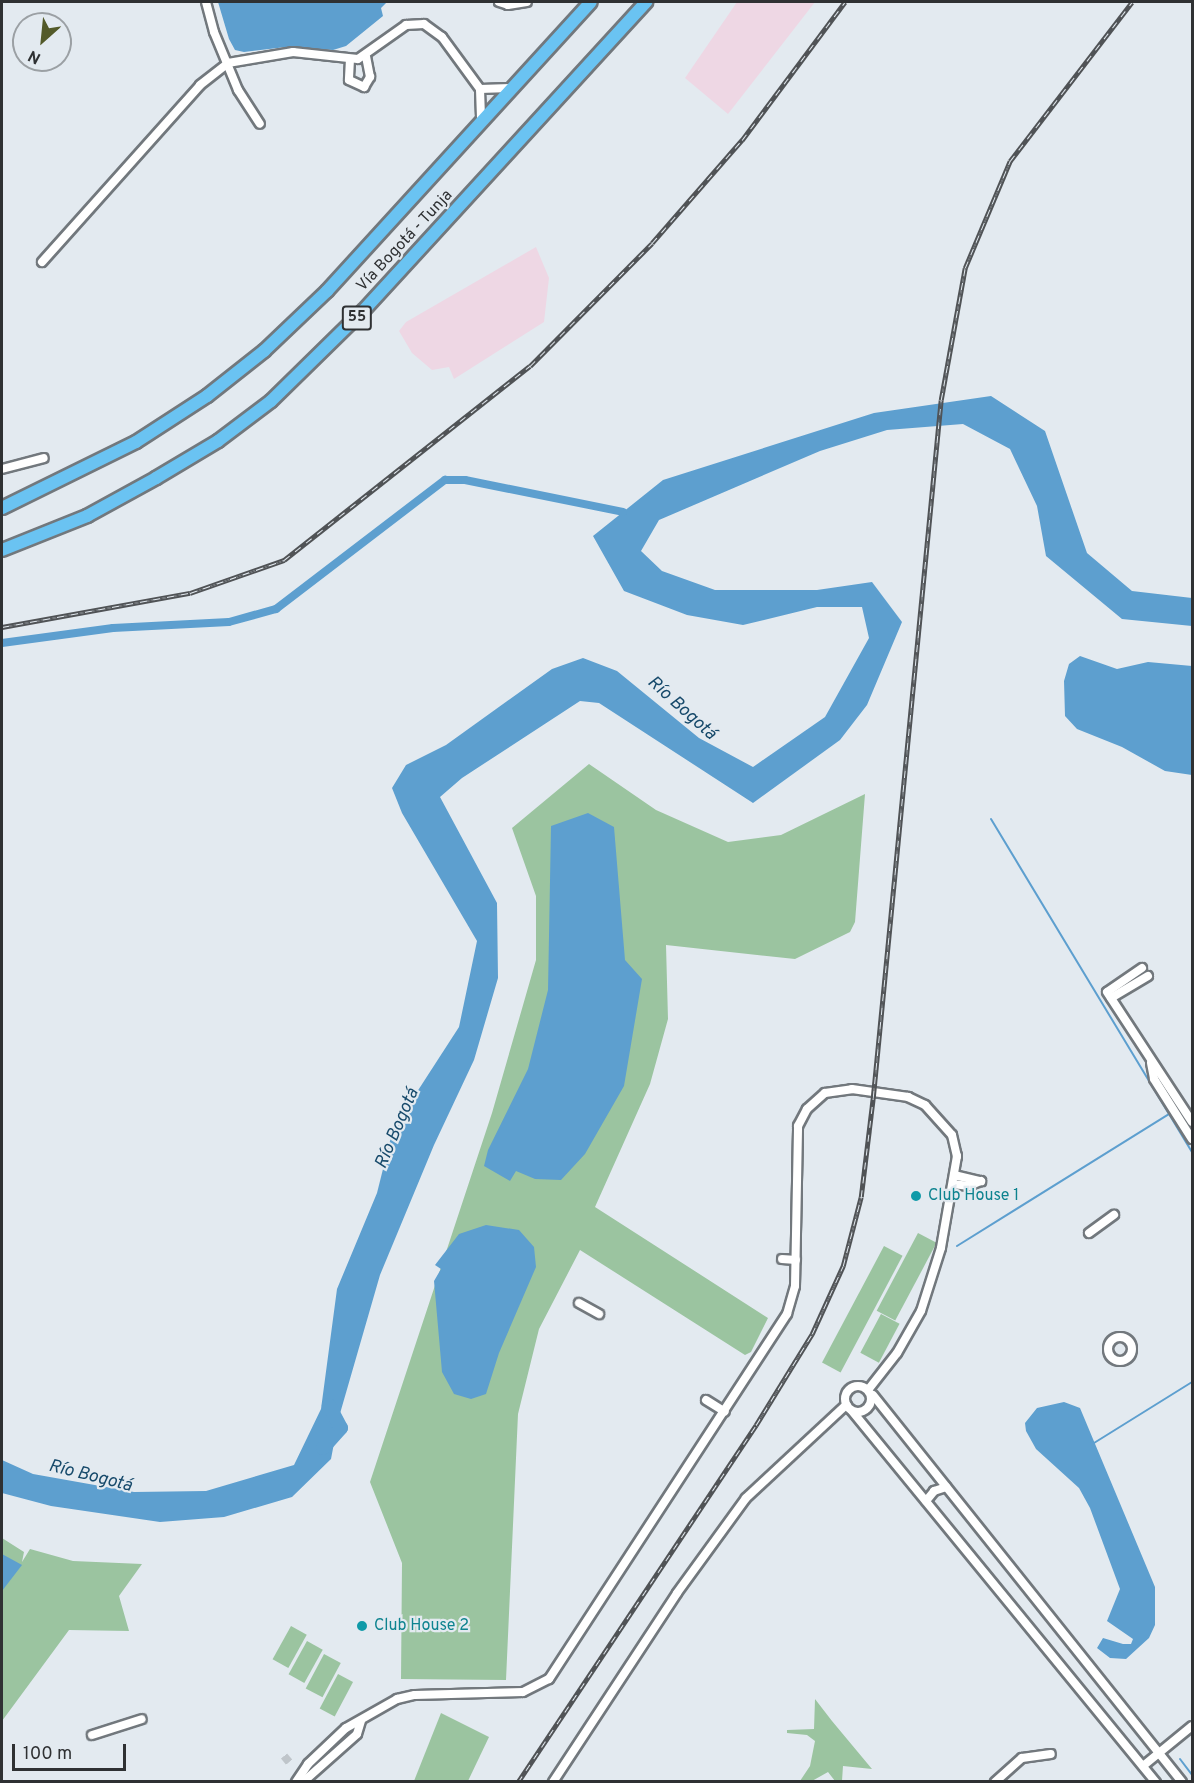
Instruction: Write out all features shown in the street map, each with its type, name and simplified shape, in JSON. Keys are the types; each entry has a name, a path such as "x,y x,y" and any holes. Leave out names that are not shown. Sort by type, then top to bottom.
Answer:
{"highway":[{"name":"Vía Bogotá - Tunja","path":"2,508 136,442 234,376 327,291 510,88 591,2"},
{"name":"Vía Bogotá - Tunja","path":"2,550 87,516 135,490 218,441 271,401 364,310 646,2"}],"street":[{"path":"207,2 214,32 238,90 260,124"},
{"path":"499,2 508,5 527,2"},
{"path":"42,262 200,85 228,63 280,52 350,59 366,57 406,25 424,24 442,37 480,89 481,121"},
{"path":"350,59 349,81 364,87 370,77 366,57"},
{"path":"480,89 510,88"},
{"path":"2,469 44,458"},
{"path":"1109,995 1142,968"},
{"path":"1109,995 1148,976"},
{"path":"1109,995 1192,1122"},
{"path":"1151,1062 1154,1079 1192,1139"},
{"path":"296,1782 308,1764 346,1728 361,1721 382,1706 406,1696 523,1692 549,1679 787,1314 795,1286 798,1126 807,1109 825,1093 852,1089 908,1096 925,1105 952,1135 957,1156 941,1248 921,1311 897,1353 870,1392 866,1410 849,1408 746,1498 676,1593 553,1782"},
{"path":"1089,1233 1114,1215"},
{"path":"782,1259 796,1260"},
{"path":"579,1303 599,1314"},
{"path":"1155,1782 849,1408 845,1395 851,1387 860,1385 870,1392 1182,1782"},
{"path":"706,1400 725,1412"},
{"path":"926,1501 934,1491 946,1487"},
{"path":"92,1735 142,1719"},
{"path":"303,1782 357,1734 361,1721"},
{"path":"1143,1766 1192,1726"},
{"path":"995,1782 1022,1758 1051,1754"}],"shaded area":[{"path":"737,2 815,2 728,114 685,78"},
{"path":"536,247 549,278 544,322 454,379 449,367 432,370 412,353 399,331 406,322"}],"green space":[{"path":"589,764 656,810 728,842 781,835 865,794 855,922 850,932 795,959 666,945 668,1019 650,1084 595,1207 768,1318 751,1352 745,1355 580,1250 539,1329 518,1414 506,1680 401,1679 402,1563 370,1482 492,1113 536,960 536,896 512,828"},
{"path":"918,1233 937,1243 895,1321 877,1311"},
{"path":"884,1246 903,1256 841,1372 822,1363"},
{"path":"881,1314 900,1324 879,1363 860,1353"},
{"path":"2,1538 24,1552 22,1562 30,1549 73,1561 142,1564 119,1596 129,1631 69,1630 2,1721"},
{"path":"291,1626 307,1635 288,1668 273,1659"},
{"path":"307,1641 323,1650 304,1683 289,1674"},
{"path":"324,1654 341,1663 322,1697 306,1688"},
{"path":"338,1674 353,1682 335,1716 320,1708"},
{"path":"815,1699 872,1769 843,1766 842,1781 835,1781 828,1772 812,1781 800,1781 810,1766 815,1741 807,1735 787,1733 787,1730 814,1729"},
{"path":"441,1713 489,1737 468,1781 414,1781"}],"water":[{"path":"218,2 387,2 381,8 383,16 346,46 333,50 286,47 244,52 235,50 229,39"},
{"path":"991,396 1045,431 1087,553 1132,591 1192,598 1192,626 1122,619 1046,556 1037,506 1010,449 963,424 887,430 820,451 659,520 641,551 662,571 715,590 817,590 872,582 902,622 867,705 840,740 753,803 599,703 580,701 462,778 440,797 497,903 498,978 474,1060 434,1145 380,1275 339,1417 331,1459 292,1497 224,1517 160,1522 51,1506 2,1493 2,1460 33,1474 134,1492 206,1491 294,1465 321,1409 337,1289 377,1193 393,1129 459,1027 477,941 402,813 392,788 406,765 446,745 552,669 583,658 617,671 699,738 753,767 825,717 869,638 862,607 817,607 743,625 687,615 624,591 593,536 663,480 874,413"},
{"path":"1080,656 1117,669 1148,662 1192,666 1192,775 1165,771 1122,747 1077,729 1065,716 1064,681 1069,664"},
{"path":"588,813 614,827 625,960 642,979 624,1086 585,1154 561,1180 535,1179 516,1171 510,1181 484,1166 488,1150 528,1069 548,990 551,826"},
{"path":"486,1225 519,1230 534,1247 536,1267 499,1353 486,1394 471,1399 454,1394 442,1372 434,1281 441,1269 435,1265 459,1234"},
{"path":"1064,1402 1080,1408 1155,1587 1155,1625 1149,1638 1126,1659 1110,1658 1097,1648 1103,1638 1123,1644 1131,1644 1133,1639 1107,1621 1120,1589 1090,1508 1079,1488 1036,1449 1026,1431 1025,1423 1037,1408"},
{"path":"2,1554 22,1565 2,1591"}],"waterway":[{"path":"2,643 113,628 229,622 276,609 445,480 465,480 623,512"},
{"path":"991,819 1192,1152"},
{"path":"957,1246 1169,1114"},
{"path":"1094,1443 1192,1382"},
{"name":"Río Bogotá","path":"323,1448 341,1428 329,1405"},
{"path":"1180,1759 1192,1775"}],"tunnel":[{"path":"284,1756 289,1762"}],"railway":[{"path":"2,627 190,593 284,560 530,366 652,243 742,140 845,2"},
{"path":"518,1782 756,1425 812,1334 843,1266 861,1197 873,1098 941,400 965,268 1010,161 1132,2"}],"place":[{"name":"Club House 1","path":"916,1196"},
{"name":"Club House 2","path":"362,1626"}]}
